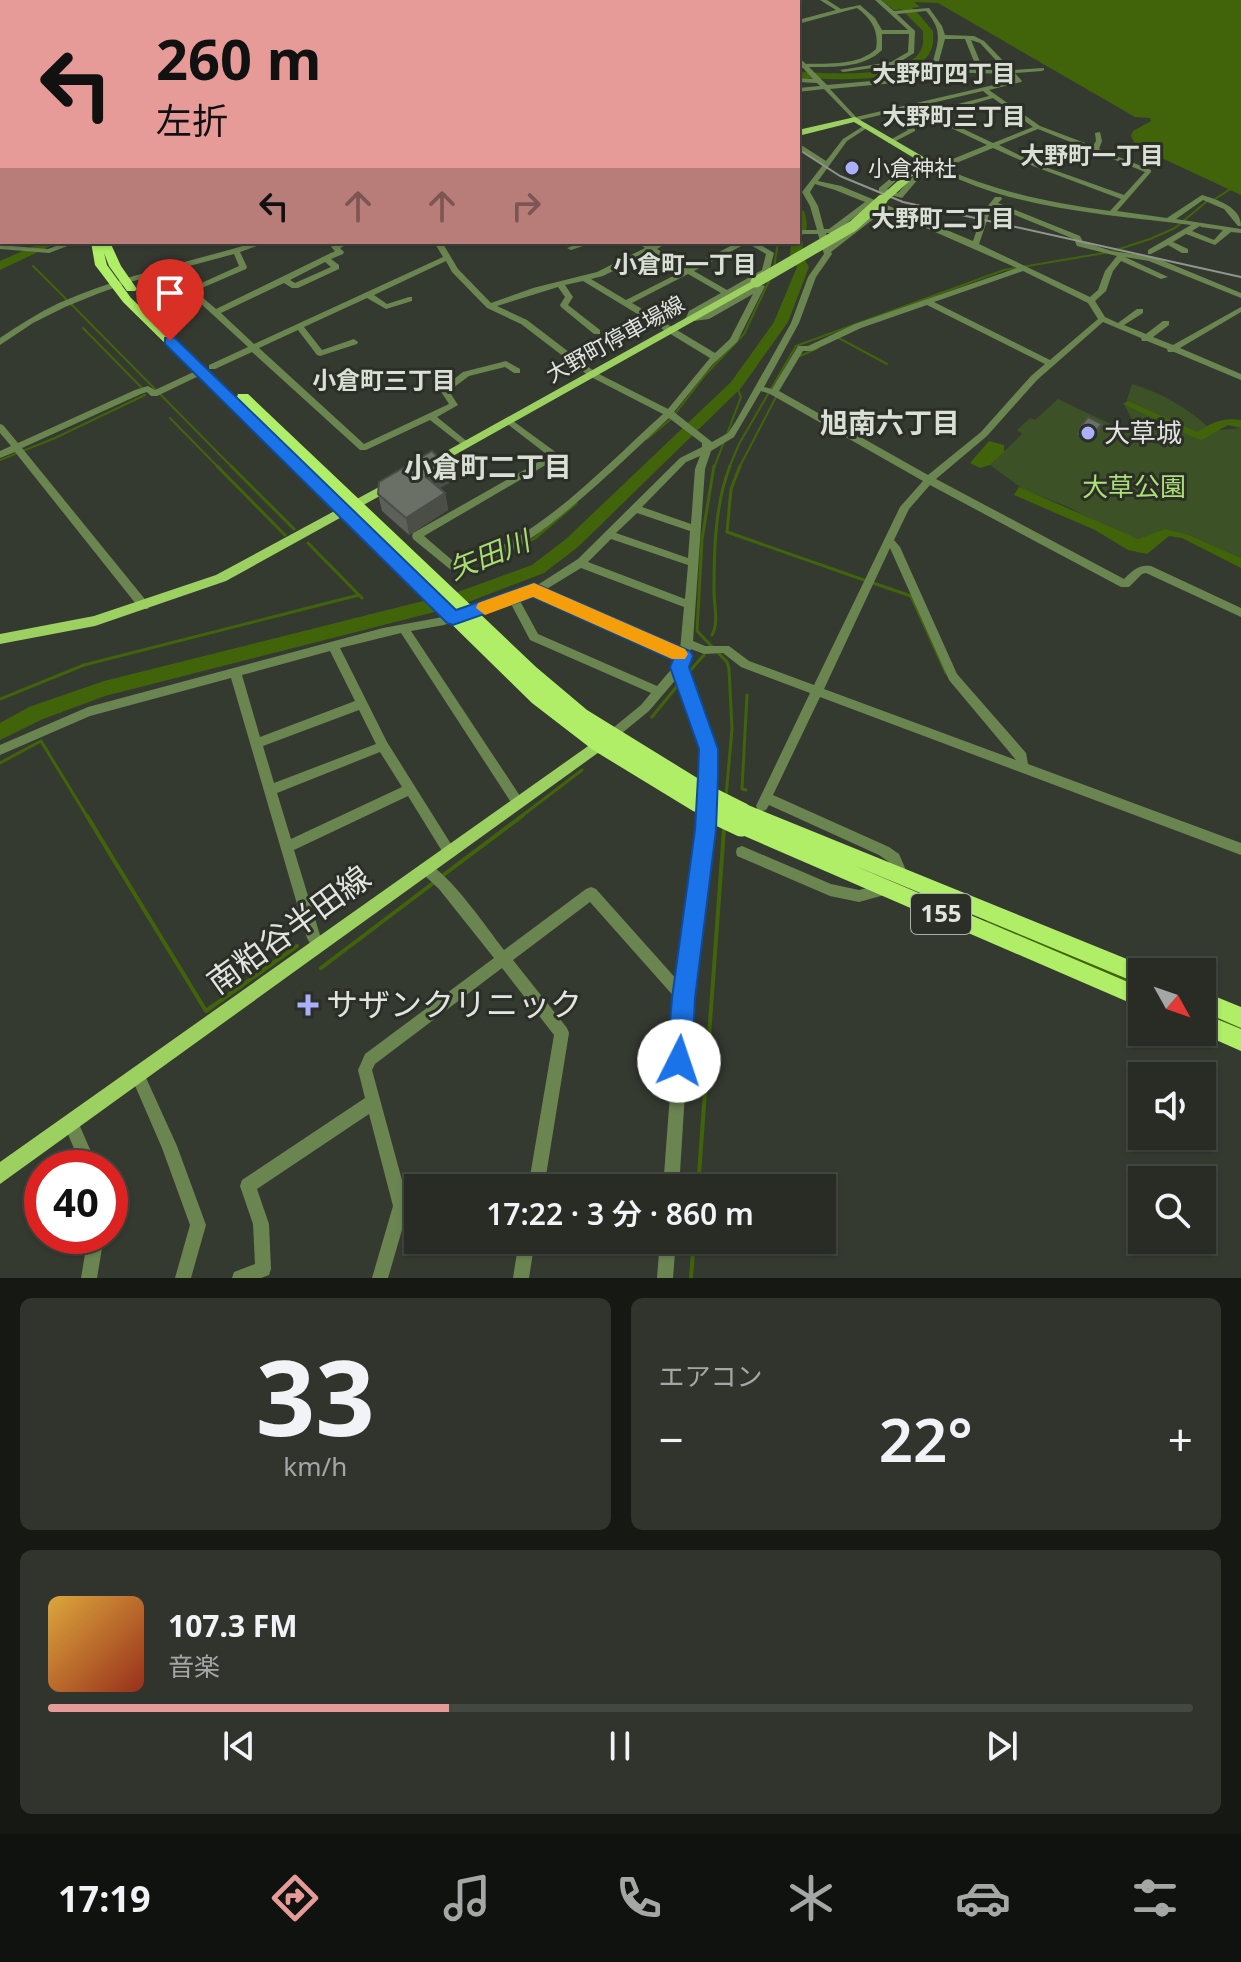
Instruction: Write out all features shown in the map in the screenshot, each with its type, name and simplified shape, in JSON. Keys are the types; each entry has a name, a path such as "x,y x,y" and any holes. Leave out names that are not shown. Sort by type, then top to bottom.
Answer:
{"highway":[{"name":"155","path":"96,244 101,265 458,613 538,698 700,797 753,810 1128,969"},
{"name":"155","path":"106,244 120,283"},
{"name":"155","path":"753,810 883,890 1128,992"},
{"path":"1216,1007 1241,1018"},
{"path":"1216,1029 1241,1040"}],"main road":[{"path":"800,133 855,119 922,164"},
{"name":"大野町停車場線","path":"411,473 671,331 853,226 922,164"},
{"path":"0,639 95,621 221,578 398,481"},
{"name":"南粕谷半田線","path":"0,1174 606,740"}],"street":[{"path":"823,0 841,11"},
{"path":"800,21 879,1 896,13 912,31 912,49 909,56 899,63 842,70 838,64"},
{"path":"803,67 838,64 876,55 881,45 880,32 869,14 858,6"},
{"path":"896,13 927,9 935,17 942,51 934,70"},
{"path":"880,32 910,32"},
{"path":"803,67 855,119 1019,81 982,42 941,37"},
{"path":"967,38 987,88 995,96 1038,127 1149,171 1112,213"},
{"path":"800,80 897,81 934,70 1010,72 1042,69"},
{"path":"800,89 820,82"},
{"path":"890,142 913,130 903,125 995,96"},
{"path":"928,115 1081,184 1126,198"},
{"path":"806,192 845,140 865,127"},
{"path":"937,168 1038,127"},
{"path":"1095,149 1099,141 1098,133"},
{"path":"800,146 826,164"},
{"path":"922,164 923,170 899,196 882,190 909,165 922,164 970,183 1003,191 1112,213 1241,231"},
{"path":"814,182 975,245 1091,301 1102,319 1241,377"},
{"path":"800,188 806,192 827,251"},
{"path":"975,245 987,212 1003,191"},
{"path":"1172,220 1202,197 1227,207 1241,224"},
{"path":"800,232 831,231 870,202"},
{"path":"994,204 1077,238 1080,244 1151,259 1241,296"},
{"path":"767,390 812,277 827,251 884,208"},
{"path":"1151,252 1187,232 1195,223"},
{"path":"1187,232 1215,243 1229,229"},
{"path":"1169,243 1185,251"},
{"path":"0,247 52,251 69,244"},
{"path":"226,244 234,250 243,267 190,290 363,448 454,405 444,390 466,374 506,364 517,371"},
{"path":"0,342 45,311 120,283 256,244"},
{"path":"215,313 283,279 295,286 336,267 326,259 340,252 335,247 343,244"},
{"path":"439,244 470,287 490,306 534,329 592,374 670,414 704,442"},
{"path":"571,248 584,244"},
{"path":"643,244 728,294"},
{"path":"490,306 584,278 660,244"},
{"path":"626,303 743,244"},
{"path":"689,320 692,313 766,271 770,253 751,244"},
{"path":"1116,254 1164,277"},
{"path":"1091,301 1102,291 1116,254"},
{"path":"0,455 138,392 148,389 159,392 447,258"},
{"path":"0,750 88,712 404,629 534,590 580,563 704,442 731,435 801,348 809,349 834,336 1020,267"},
{"path":"584,278 715,357"},
{"path":"560,284 569,297 564,305 597,332"},
{"path":"503,550 536,531 561,511 670,414 715,357 734,340 761,286 706,317 689,320"},
{"path":"367,294 386,307 409,299"},
{"path":"926,301 1051,364"},
{"path":"1171,350 1241,309"},
{"path":"1118,326 1140,311"},
{"path":"753,810 817,689 905,507 929,480 984,434 1051,364 1102,319"},
{"path":"1145,339 1166,323"},
{"path":"299,326 320,353 354,342"},
{"path":"767,390 1125,584 1139,571 1147,569 1241,613"},
{"path":"431,416 466,445"},
{"path":"455,567 417,536 556,456 509,421"},
{"path":"0,427 144,606"},
{"path":"672,1174 684,998 706,830 708,749 683,655 704,442"},
{"path":"636,509 696,529"},
{"path":"610,535 693,563"},
{"path":"888,540 895,547 953,677 1022,757 1022,768"},
{"path":"580,563 690,605"},
{"path":"534,590 683,655 725,649 745,664 1241,849"},
{"path":"513,598 534,637 659,692"},
{"path":"404,629 518,803"},
{"path":"334,647 383,746 450,852"},
{"path":"606,740 629,724 659,692 683,655"},
{"path":"235,672 286,848 319,945"},
{"path":"255,744 361,704"},
{"path":"269,791 383,746"},
{"path":"286,848 411,789"},
{"path":"742,852 830,890 859,896 883,890"},
{"path":"427,869 562,1033 538,1174"},
{"path":"380,1278 401,1206 365,1070 367,1062 505,961 591,893 684,998"},
{"path":"137,1074 169,1146 198,1225 183,1278"},
{"path":"240,1278 263,1269 261,1224 248,1186 373,1102"},
{"path":"71,1122 83,1150"},
{"path":"89,1278 93,1254"},
{"path":"521,1278 525,1254"},
{"path":"665,1278 667,1254"}],"green space":[{"name":"大草公園","path":"1132,384 1175,403 1212,431 1241,428 1241,558 1189,535 1150,535 1138,539 1119,533 1064,505 1024,490 990,465 1022,434 1017,430 1030,418 1035,420 1058,399 1142,439 1125,406"}],"shaded area":[{"path":"881,0 1241,0 1241,195 1136,146 1131,136 1133,131 1151,121 1150,118 1135,117 938,3 914,2 920,7 894,10"},
{"path":"1128,401 1197,432 1229,419 1241,420 1241,428 1228,425 1202,440 1123,404"},
{"path":"989,441 1004,445 1004,452 990,465 980,468 970,463"},
{"path":"1019,487 1138,539 1165,529 1189,535 1241,558 1241,568 1182,538 1169,536 1147,554 1128,550 1095,530 1014,495"}],"building":[{"path":"1088,417 1102,424 1095,432 1081,426"},
{"path":"432,451 446,466 426,477 445,493 406,518 378,494 379,482"}],"waterway":[{"name":"矢田川","path":"800,75 880,74 918,61 928,49 928,31 896,0"},
{"path":"1215,199 1232,188"},
{"path":"729,468 739,444 796,346 1004,270 1110,252 1150,239 1175,228 1206,202"},
{"name":"矢田川","path":"800,217 800,228"},
{"path":"0,266 49,244"},
{"path":"774,268 778,244"},
{"name":"矢田川","path":"0,732 36,713 104,689 458,599 538,569 572,543 736,385 781,322 803,267 796,255 797,244"},
{"path":"33,266 66,299"},
{"path":"647,439 671,419 705,375 744,334 770,279"},
{"path":"70,303 233,468"},
{"path":"83,328 142,388"},
{"path":"837,337 887,364"},
{"path":"800,356 818,348"},
{"path":"714,468 741,397 736,385"},
{"path":"0,460 55,438 145,395"},
{"path":"740,466 776,397"},
{"path":"170,418 219,468"},
{"path":"217,466 285,535"},
{"path":"714,466 702,539 697,631 727,662 729,669 732,729 726,797"},
{"path":"712,635 716,619 716,527 730,466"},
{"path":"740,466 731,489 727,532 864,580"},
{"path":"233,468 294,529"},
{"path":"480,566 535,538 576,503"},
{"path":"308,543 362,598"},
{"path":"873,583 911,596 946,673"},
{"path":"0,699 84,665 359,595"},
{"path":"687,674 704,655"},
{"path":"652,717 682,680"},
{"path":"746,790 742,789 747,695"},
{"path":"0,763 41,741 88,818"},
{"path":"519,818 582,770"},
{"path":"87,816 206,1011 297,946"},
{"path":"442,876 522,816"},
{"path":"699,1174 724,829"},
{"path":"321,968 436,881"},
{"path":"988,921 1128,981"},
{"path":"1216,1019 1241,1029"},
{"path":"691,1278 693,1254"}],"railway":[{"path":"800,150 840,176 903,202 1241,277"}],"slow traffic":[{"path":"485,608 534,590 679,654"}],"place":[{"name":"小倉神社","path":"852,168"},
{"name":"大草城","path":"1088,433"},
{"name":"サザンクリニック","path":"308,1005"}],"district":[{"name":"大野町四丁目","path":"944,74"},
{"name":"大野町三丁目","path":"954,117"},
{"name":"大野町一丁目","path":"1092,156"},
{"name":"大野町二丁目","path":"943,219"},
{"name":"小倉町一丁目","path":"685,265"},
{"name":"小倉町三丁目","path":"384,381"},
{"name":"旭南六丁目","path":"890,423"},
{"name":"小倉町二丁目","path":"488,467"}],"route":[{"path":"170,341 453,618 534,590 683,656 680,667 708,749 708,777 706,830 679,1061"}]}
